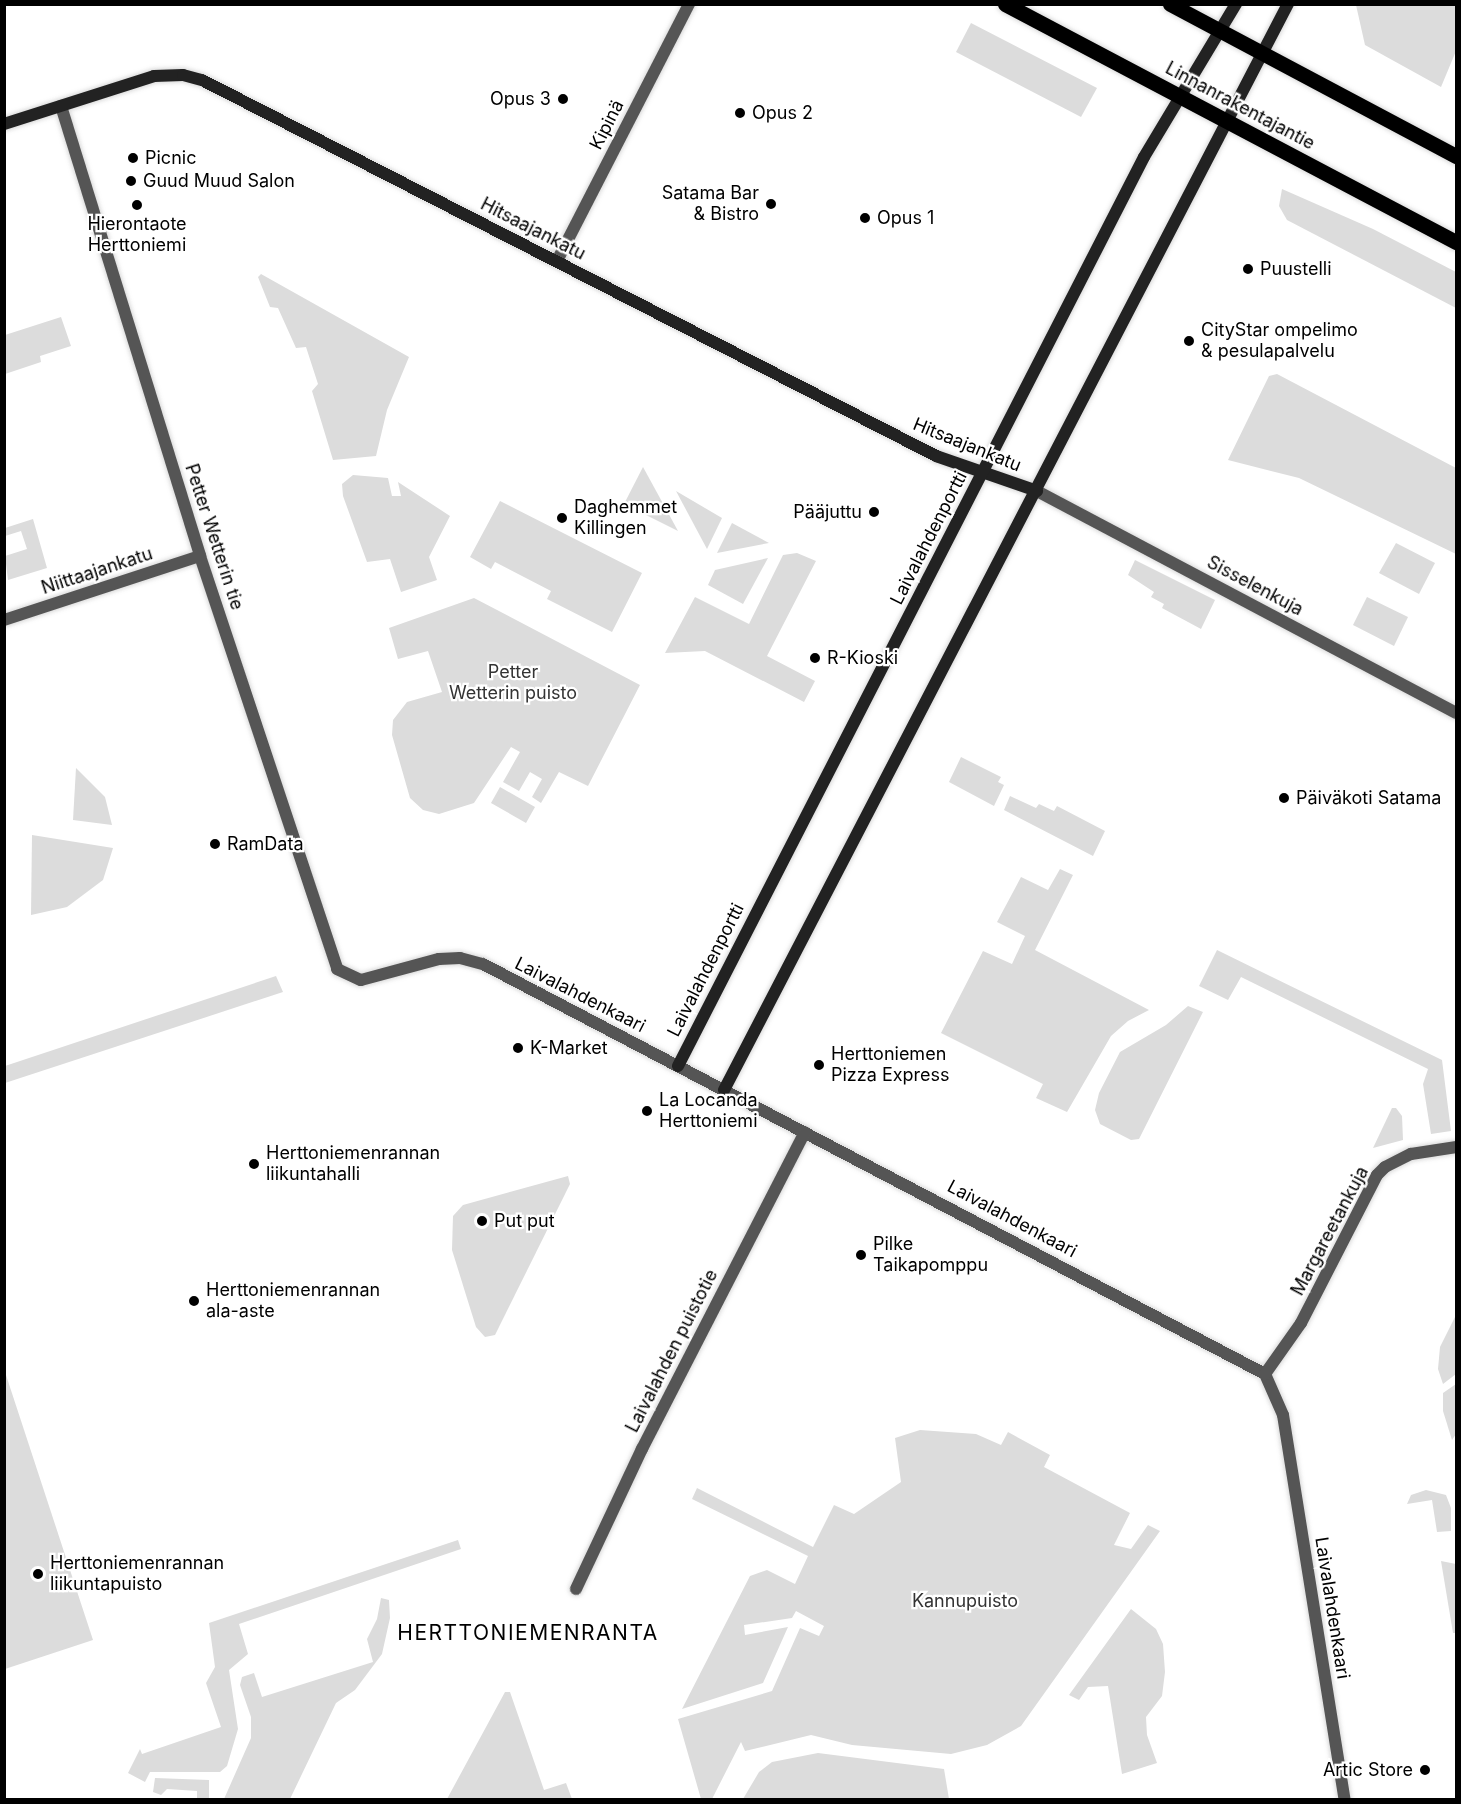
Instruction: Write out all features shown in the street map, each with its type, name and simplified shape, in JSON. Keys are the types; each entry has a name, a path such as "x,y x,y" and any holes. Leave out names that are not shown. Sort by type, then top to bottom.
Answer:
{"main road":[{"name":"Linnanrakentajantie","path":"1005,4 1456,242"},
{"path":"1170,4 1456,156"}],"street":[{"name":"Kipinä","path":"557,261 689,4"},
{"name":"Laivalahdenportti","path":"678,1066 1144,157 1236,4"},
{"path":"724,1090 1288,4"},
{"name":"Hitsaajankatu","path":"4,124 154,76 183,75 202,80 936,456 982,474 1037,491"},
{"name":"Petter Wetterin tie","path":"61,106 200,556 327,946 344,975"},
{"name":"Sisselenkuja","path":"1037,491 1456,712"},
{"name":"Niittaajankatu","path":"4,620 200,556"},
{"name":"Laivalahdenkaari","path":"344,975 369,979 439,959 470,960 805,1132 1265,1374 1283,1415 1345,1800"},
{"name":"Laivalahden puistotie","path":"576,1589 642,1449 805,1132"},
{"name":"Margareetankuja","path":"1265,1374 1301,1323 1377,1175 1390,1163 1411,1154 1456,1147"}],"green space":[{"path":"1356,5 1456,5 1456,51 1441,87 1365,45"},
{"path":"971,23 1097,88 1081,117 956,52"},
{"path":"1282,189 1373,229 1456,272 1456,308 1287,220 1279,206"},
{"path":"261,274 409,357 387,410 376,456 333,460 312,391 318,384 306,347 296,348 278,308 270,307 258,277"},
{"path":"61,317 71,346 40,356 41,362 5,374 5,335"},
{"path":"1277,374 1456,468 1456,554 1299,478 1228,460 1269,376"},
{"path":"643,467 678,531 624,504"},
{"path":"353,475 388,478 392,496 401,496 398,482 450,516 429,557 437,580 401,592 390,559 367,562 343,496 342,484"},
{"path":"676,491 722,518 707,549"},
{"path":"500,501 642,573 612,632 547,599 551,591 495,562 491,569 470,557"},
{"path":"33,519 47,568 8,580 5,556 27,549 21,531 5,536 5,528"},
{"path":"732,523 769,543 717,553"},
{"path":"1396,543 1435,563 1419,594 1379,573"},
{"path":"797,553 816,561 767,656 815,681 804,702 705,651 665,653 695,597 749,624 783,555"},
{"path":"768,558 743,604 708,585 715,570"},
{"path":"1135,560 1215,600 1201,629 1162,608 1164,604 1151,597 1154,592 1128,575"},
{"path":"1367,597 1408,617 1394,646 1353,625"},
{"name":"Petter Wetterin puisto","path":"474,598 640,685 588,786 559,772 541,803 532,797 542,779 530,772 519,791 503,782 520,752 511,747 474,803 439,814 423,810 410,798 392,735 393,720 407,702 442,692 428,651 398,659 389,628"},
{"path":"961,757 1001,777 998,782 1004,785 994,806 949,782"},
{"path":"76,768 105,797 112,825 73,820"},
{"path":"500,787 535,807 526,823 491,803"},
{"path":"1010,796 1036,808 1039,804 1054,811 1057,806 1105,831 1093,856 1004,810"},
{"path":"32,835 113,848 103,880 67,907 31,915"},
{"path":"1060,869 1073,875 1035,950 1149,1010 1128,1021 1111,1036 1067,1112 1036,1098 1043,1084 941,1033 983,951 1012,964 1025,936 997,922 1021,877 1048,890"},
{"path":"1217,950 1442,1060 1451,1131 1431,1134 1423,1084 1428,1069 1241,977 1228,1000 1199,986"},
{"path":"276,976 283,992 5,1083 5,1066"},
{"path":"1188,1006 1203,1012 1139,1139 1131,1140 1100,1124 1095,1110 1099,1093 1120,1052 1166,1025"},
{"path":"1392,1108 1396,1108 1402,1116 1403,1140 1373,1148"},
{"path":"568,1176 570,1184 495,1335 485,1337 476,1327 452,1250 453,1216 463,1205"},
{"path":"1456,1315 1456,1374 1443,1384 1438,1369 1440,1347"},
{"name":"Herttoniemenrannan liikuntapuisto","path":"5,1372 93,1640 4,1669"},
{"path":"1456,1384 1456,1434 1452,1440 1443,1411 1443,1393"},
{"name":"Kannupuisto","path":"920,1430 976,1434 1001,1445 1008,1432 1050,1455 1044,1467 1130,1513 1114,1545 1131,1549 1148,1525 1160,1531 1021,1726 987,1745 951,1754 852,1745 811,1735 745,1751 741,1742 712,1799 701,1799 678,1719 772,1691 800,1628 819,1636 824,1626 796,1611 792,1618 744,1625 745,1635 788,1627 763,1683 682,1709 750,1576 767,1570 795,1584 808,1556 692,1499 697,1488 813,1547 834,1505 854,1514 901,1482 895,1438"},
{"path":"1426,1490 1446,1495 1451,1508 1451,1531 1437,1532 1432,1500 1407,1504 1411,1495"},
{"path":"458,1540 461,1549 239,1624 248,1654 229,1670 238,1729 227,1766 220,1772 150,1772 145,1782 128,1773 140,1749 142,1754 221,1727 206,1683 215,1667 209,1623"},
{"path":"1441,1561 1456,1564 1456,1633 1453,1633"},
{"path":"381,1598 389,1600 390,1618 382,1654 355,1690 336,1703 290,1799 224,1799 251,1738 251,1717 240,1685 242,1677 254,1673 262,1697 373,1662 367,1639 377,1619"},
{"path":"1131,1609 1156,1629 1163,1644 1165,1672 1162,1696 1146,1717 1147,1735 1157,1763 1122,1774 1108,1686 1088,1687 1079,1700 1069,1695"},
{"path":"505,1692 510,1692 544,1790 566,1783 572,1799 447,1799"},
{"path":"818,1753 944,1769 949,1799 743,1799 759,1772 772,1762"},
{"path":"155,1778 209,1780 209,1799 197,1799 197,1791 167,1789 161,1795 153,1792"}],"place":[{"name":"Opus 3","path":"563,99"},
{"name":"Opus 2","path":"740,113"},
{"name":"Picnic","path":"133,158"},
{"name":"Guud Muud Salon","path":"131,181"},
{"name":"Satama Bar & Bistro","path":"771,204"},
{"name":"Hierontaote Herttoniemi","path":"137,205"},
{"name":"Opus 1","path":"865,218"},
{"name":"Puustelli","path":"1248,269"},
{"name":"CityStar ompelimo & pesulapalvelu","path":"1189,341"},
{"name":"Pääjuttu","path":"874,512"},
{"name":"Daghemmet Killingen","path":"562,518"},
{"name":"R-Kioski","path":"815,658"},
{"name":"Päiväkoti Satama","path":"1284,798"},
{"name":"RamData","path":"215,844"},
{"name":"K-Market","path":"518,1048"},
{"name":"Herttoniemen Pizza Express","path":"819,1065"},
{"name":"La Locanda Herttoniemi","path":"647,1111"},
{"name":"Herttoniemenrannan liikuntahalli","path":"254,1164"},
{"name":"Put put","path":"482,1221"},
{"name":"Pilke Taikapomppu","path":"861,1255"},
{"name":"Herttoniemenrannan ala-aste","path":"194,1301"},
{"name":"Herttoniemenrannan liikuntapuisto","path":"38,1574"},
{"name":"Artic Store","path":"1425,1770"}],"district":[{"name":"HERTTONIEMENRANTA","path":"528,1633"}]}
